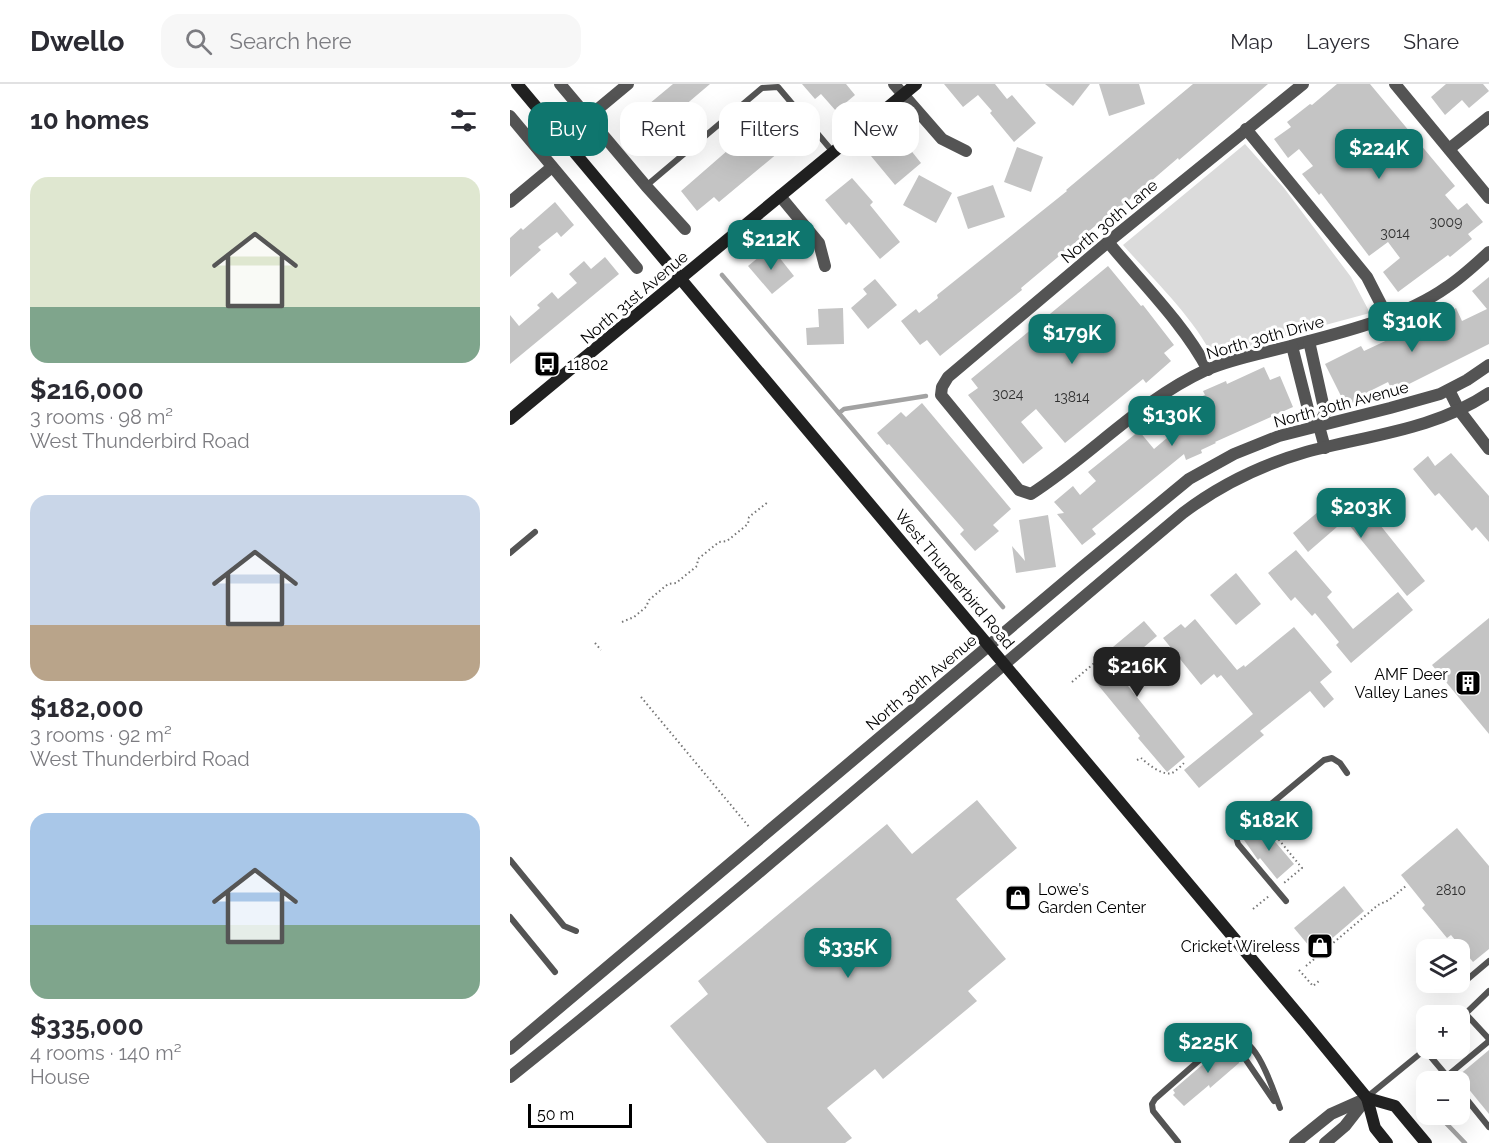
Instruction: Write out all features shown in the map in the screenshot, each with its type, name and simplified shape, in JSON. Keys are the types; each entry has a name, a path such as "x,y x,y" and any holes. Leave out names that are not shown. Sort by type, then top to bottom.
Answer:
{"main road":[{"name":"West Thunderbird Road","path":"517,84 532,102"},
{"name":"North 31st Avenue","path":"895,102 916,84"},
{"name":"North 31st Avenue","path":"510,419 832,154"},
{"name":"West Thunderbird Road","path":"578,156 990,645 1367,1098 1375,1128 1387,1143"},
{"path":"1367,1098 1395,1106 1426,1143"}],"street":[{"path":"560,84 575,102"},
{"path":"607,102 628,84"},
{"path":"894,84 942,139 966,151"},
{"name":"North 30th Lane","path":"1031,494 1019,490 941,395 942,387 948,377 1108,242 1303,84"},
{"path":"1395,84 1489,198"},
{"path":"510,116 637,268"},
{"path":"1449,149 1489,117"},
{"path":"1246,129 1367,277 1388,318"},
{"path":"608,141 685,229"},
{"path":"510,202 552,167"},
{"path":"780,196 819,243 825,266"},
{"path":"1108,242 1183,332 1201,356 1208,370"},
{"name":"North 30th Drive","path":"1031,494 1157,398 1208,370 1261,352 1292,346 1388,318 1447,288 1489,252"},
{"path":"1308,341 1325,413 1319,426"},
{"path":"1292,346 1309,413 1319,426 1325,448"},
{"name":"North 30th Avenue","path":"510,1049 1189,479 1257,444 1422,400 1449,390 1489,365"},
{"path":"1449,390 1459,411 1489,449"},
{"path":"510,1077 753,877 1174,520 1207,495 1230,482 1284,459 1412,428 1446,417 1489,393"},
{"path":"1295,1143 1330,1114 1367,1098"},
{"path":"1325,1143 1345,1126 1367,1098"}],"lane":[{"path":"646,186 762,88 778,87 832,152"},
{"path":"510,553 535,531"},
{"path":"1286,902 1238,844 1236,837 1241,829 1324,760 1332,758 1340,763 1347,773"},
{"path":"510,860 564,926 576,932"},
{"path":"511,920 555,972"},
{"path":"1470,976 1489,961"},
{"path":"1470,1008 1489,991"},
{"path":"1457,1071 1489,1040 1470,1019"},
{"path":"1178,1142 1153,1111 1152,1104 1155,1099 1229,1037 1240,1037 1247,1044 1264,1065 1280,1108 1246,1060 1244,1053 1247,1044"},
{"path":"1367,1098 1416,1057"},
{"path":"1434,1059 1443,1071"},
{"path":"1470,1103 1489,1126"}],"path":[{"path":"622,622 634,617 646,608 649,600 668,584 676,583 697,566 698,559 719,542 727,541 734,536 748,524 749,517 768,502"},
{"path":"595,643 601,650"},
{"path":"1072,682 1105,654"},
{"path":"641,697 750,828"},
{"path":"1137,760 1141,758 1158,770 1168,773 1173,773 1184,763"},
{"path":"1280,887 1302,868 1270,830 1282,820"},
{"path":"1306,966 1378,905 1389,900 1406,885"},
{"path":"1253,909 1272,893"},
{"path":"1299,970 1313,986 1319,981"}],"shaded area":[{"path":"1245,144 1284,188 1351,277 1370,313 1213,357 1184,313 1123,245"}],"building":[{"path":"673,84 710,84 689,102 651,102"},
{"path":"802,84 846,84 855,95 847,102 832,102 832,106 821,94 815,99"},
{"path":"944,84 995,84 1007,99 1012,95 1036,123 1014,142 978,95 963,107"},
{"path":"1045,84 1090,84 1073,106"},
{"path":"1099,84 1139,84 1145,104 1109,116"},
{"path":"1193,84 1268,84 940,356 927,340 920,345 901,321 916,309 919,313 938,298 937,295 1067,191"},
{"path":"1337,84 1370,84 1455,186 1445,195 1458,210 1467,203 1483,222 1468,234 1472,239 1450,257 1448,255 1398,292 1383,272 1400,258 1388,242 1369,256 1321,193 1319,195 1302,174 1313,166 1299,149 1288,158 1274,139 1291,127 1287,122"},
{"path":"1446,84 1483,84 1489,91 1469,108 1462,100 1445,115 1431,97"},
{"path":"1017,147 1043,157 1031,192 1004,182"},
{"path":"721,156 774,156 719,202 714,197 697,211 681,191"},
{"path":"871,156 915,156 921,163 895,185"},
{"path":"919,175 952,193 936,223 903,205"},
{"path":"852,178 873,202 870,205 900,242 880,259 849,222 846,225 825,200"},
{"path":"993,185 1005,217 968,229 957,197"},
{"path":"555,202 574,225 561,237 557,232 538,247 541,250 510,277 510,238 521,228 523,230"},
{"path":"771,247 794,276 772,294 748,266"},
{"path":"605,257 619,274 510,364 510,315 519,326 540,308 537,305 552,292 558,299 577,283 569,274 584,261 591,269"},
{"path":"1108,266 1141,306 1143,305 1174,345 1164,353 1171,361 1146,383 1143,379 1065,443 1036,409 1021,422 1043,448 1023,464 968,395 978,388 971,379"},
{"path":"1489,277 1489,344 1393,392 1388,382 1346,406 1325,364 1361,346 1364,351 1456,308 1462,321 1487,309 1472,291"},
{"path":"875,279 897,305 868,329 851,308 867,294 863,289"},
{"path":"843,308 844,344 807,345 806,328 819,327 818,309"},
{"path":"1264,367 1270,380 1280,376 1293,407 1215,442 1201,450 1202,453 1186,460 1184,454 1092,529 1096,534 1082,545 1057,514 1064,513 1054,502 1073,486 1080,495 1096,481 1088,472 1139,431 1154,449 1174,432 1165,413 1205,395 1203,391 1226,381 1227,384"},
{"path":"922,403 1011,509 993,525 999,531 975,551 960,534 964,530 877,433 901,412 906,417"},
{"path":"1451,453 1489,496 1489,542 1476,527 1472,531 1439,493 1435,496 1413,469 1428,456 1435,466"},
{"path":"1344,490 1368,518 1372,515 1425,581 1407,596 1345,520 1308,552 1293,533"},
{"path":"1048,515 1056,567 1016,573 1012,546 1025,561 1019,520"},
{"path":"1296,550 1332,592 1327,597 1353,629 1398,592 1413,610 1351,663 1336,645 1339,642 1315,613 1312,616 1295,597 1291,601 1268,573"},
{"path":"1236,573 1261,604 1236,625 1210,595"},
{"name":"AMF Deer Valley Lanes","path":"1489,618 1489,734 1432,665"},
{"path":"1195,619 1237,670 1244,665 1245,667 1294,627 1332,672 1320,682 1334,699 1324,708 1310,691 1260,731 1264,735 1199,788 1184,770 1253,714 1221,675 1217,678 1214,674 1201,685 1163,638 1181,624 1185,628"},
{"path":"1144,621 1157,636 1116,671 1185,757 1167,772 1094,680 1101,674 1098,670 1112,658 1107,652"},
{"path":"977,800 1017,848 956,899 1006,959 968,991 977,1001 883,1079 875,1069 827,1108 852,1138 845,1143 767,1143 670,1026 708,994 698,981 887,824 912,854"},
{"path":"1261,825 1294,864 1277,879 1260,858 1258,860 1244,840"},
{"path":"1457,828 1489,866 1489,949 1473,962 1470,958 1470,939 1454,939 1451,935 1447,938 1422,908 1425,905 1401,875"},
{"path":"1344,886 1364,911 1315,953 1294,928"},
{"path":"1229,1045 1241,1046 1239,1063 1210,1088 1209,1085 1184,1106 1173,1095 1175,1093 1173,1090 1222,1048"},
{"path":"1489,1050 1489,1114 1470,1091 1470,1071 1464,1071"}],"waterway":[{"path":"722,275 1003,607"},
{"path":"839,413 844,409 926,396"},
{"path":"1448,1125 1465,1143"}],"place":[{"name":"11802","path":"547,364"},
{"name":"AMF Deer Valley Lanes","path":"1468,683"},
{"name":"Lowe's Garden Center","path":"1018,898"},
{"name":"Cricket Wireless","path":"1320,946"}]}
